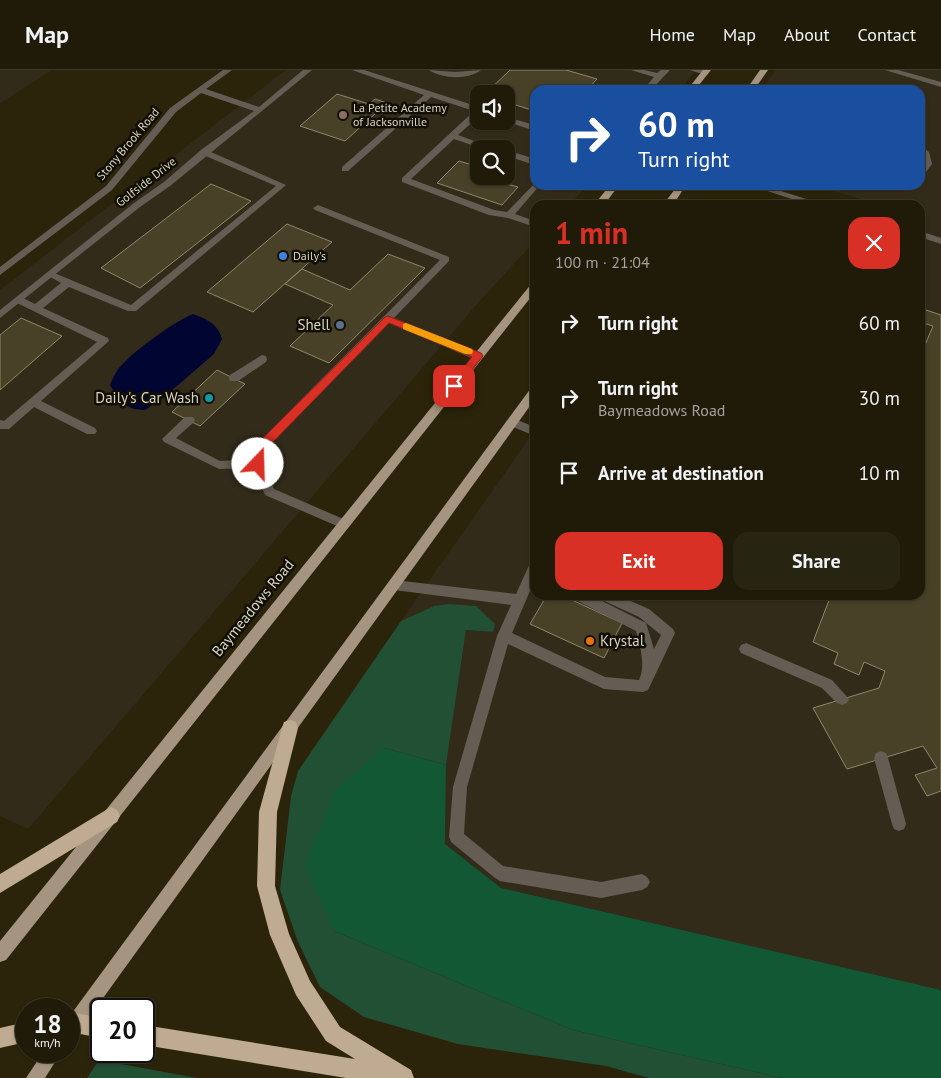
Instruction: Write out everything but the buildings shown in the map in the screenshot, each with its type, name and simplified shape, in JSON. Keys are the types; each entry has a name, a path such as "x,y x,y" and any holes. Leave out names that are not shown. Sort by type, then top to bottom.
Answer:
{"highway":[{"path":"290,728 268,812 266,886 280,935 303,988 332,1034 407,1077"},
{"path":"0,884 111,816"},
{"path":"0,1038 15,1035"},
{"path":"155,1037 407,1077"}],"main road":[{"path":"754,85 764,70"},
{"path":"695,85 706,71"},
{"path":"603,200 611,190"},
{"name":"Baymeadows Road","path":"0,954 530,291"},
{"path":"80,1014 530,398"},
{"path":"35,1078 46,1063"}],"street":[{"name":"Stony Brook Road","path":"0,272 109,188 173,110 228,70"},
{"name":"Golfside Drive","path":"0,315 308,70"},
{"path":"356,70 470,107"},
{"path":"433,70 448,75 460,76 477,70"},
{"path":"635,70 658,76"},
{"path":"651,85 666,70"},
{"path":"694,70 706,71"},
{"path":"889,70 941,85"},
{"path":"200,90 260,110"},
{"path":"345,169 430,94"},
{"path":"470,119 405,180 492,213 509,215 530,222"},
{"path":"515,122 530,126"},
{"path":"452,136 470,142"},
{"path":"52,274 132,309 282,185 204,152"},
{"path":"925,152 928,164 925,168"},
{"path":"515,156 530,160"},
{"path":"509,215 532,190"},
{"path":"770,190 803,200"},
{"path":"318,208 446,259 264,444 258,464 270,492 344,524"},
{"path":"925,236 941,241"},
{"path":"35,309 68,282"},
{"path":"0,424 5,426 104,341 35,309 20,300"},
{"path":"388,319 478,356"},
{"path":"234,378 262,359"},
{"path":"34,402 91,431"},
{"path":"189,420 168,439 219,465 258,464"},
{"path":"512,422 530,430"},
{"path":"530,578 518,600 504,636 460,787 456,836 500,873 601,890 642,882"},
{"path":"394,585 518,600"},
{"path":"588,600 640,627 647,647 649,674"},
{"path":"504,636 604,683 644,686 668,633 644,613 615,600"},
{"path":"746,649 827,684 842,700"},
{"path":"881,758 899,824"}],"shaded area":[{"path":"0,70 52,70 0,103"},
{"path":"286,70 696,70 684,85 530,85 530,190 583,190 574,200 530,200 530,246 477,304 28,829 0,816 0,290"},
{"path":"776,70 941,70 941,990 501,888 445,844 446,765 466,630 493,632 434,606 401,621 530,437 530,600 925,600 925,200 864,200 831,190 925,190 925,85 765,85"}],"green space":[{"path":"449,604 476,606 495,624 493,632 466,630 446,765 384,748 334,931 573,1030 782,1078 649,1078 606,1066 458,1044 364,1017 320,987 298,942 280,890 291,796 298,771 401,621 434,606"},
{"path":"384,748 446,765 445,844 501,888 941,990 941,1078 782,1078 573,1030 334,931 305,866 335,790"},
{"path":"97,1063 115,1063 197,1078 87,1078"}],"water":[{"path":"193,314 203,318 218,329 222,339 214,354 163,398 145,410 134,409 122,404 110,385 122,364 152,339"}],"slow traffic":[{"path":"406,326 468,351"}],"place":[{"name":"La Petite Academy of Jacksonville","path":"343,115"},
{"name":"Daily's","path":"283,256"},
{"name":"Shell","path":"340,325"},
{"name":"Daily's Car Wash","path":"209,398"},
{"name":"Krystal","path":"590,641"}],"route":[{"path":"258,464 264,444 388,319 478,356 454,386"}]}
